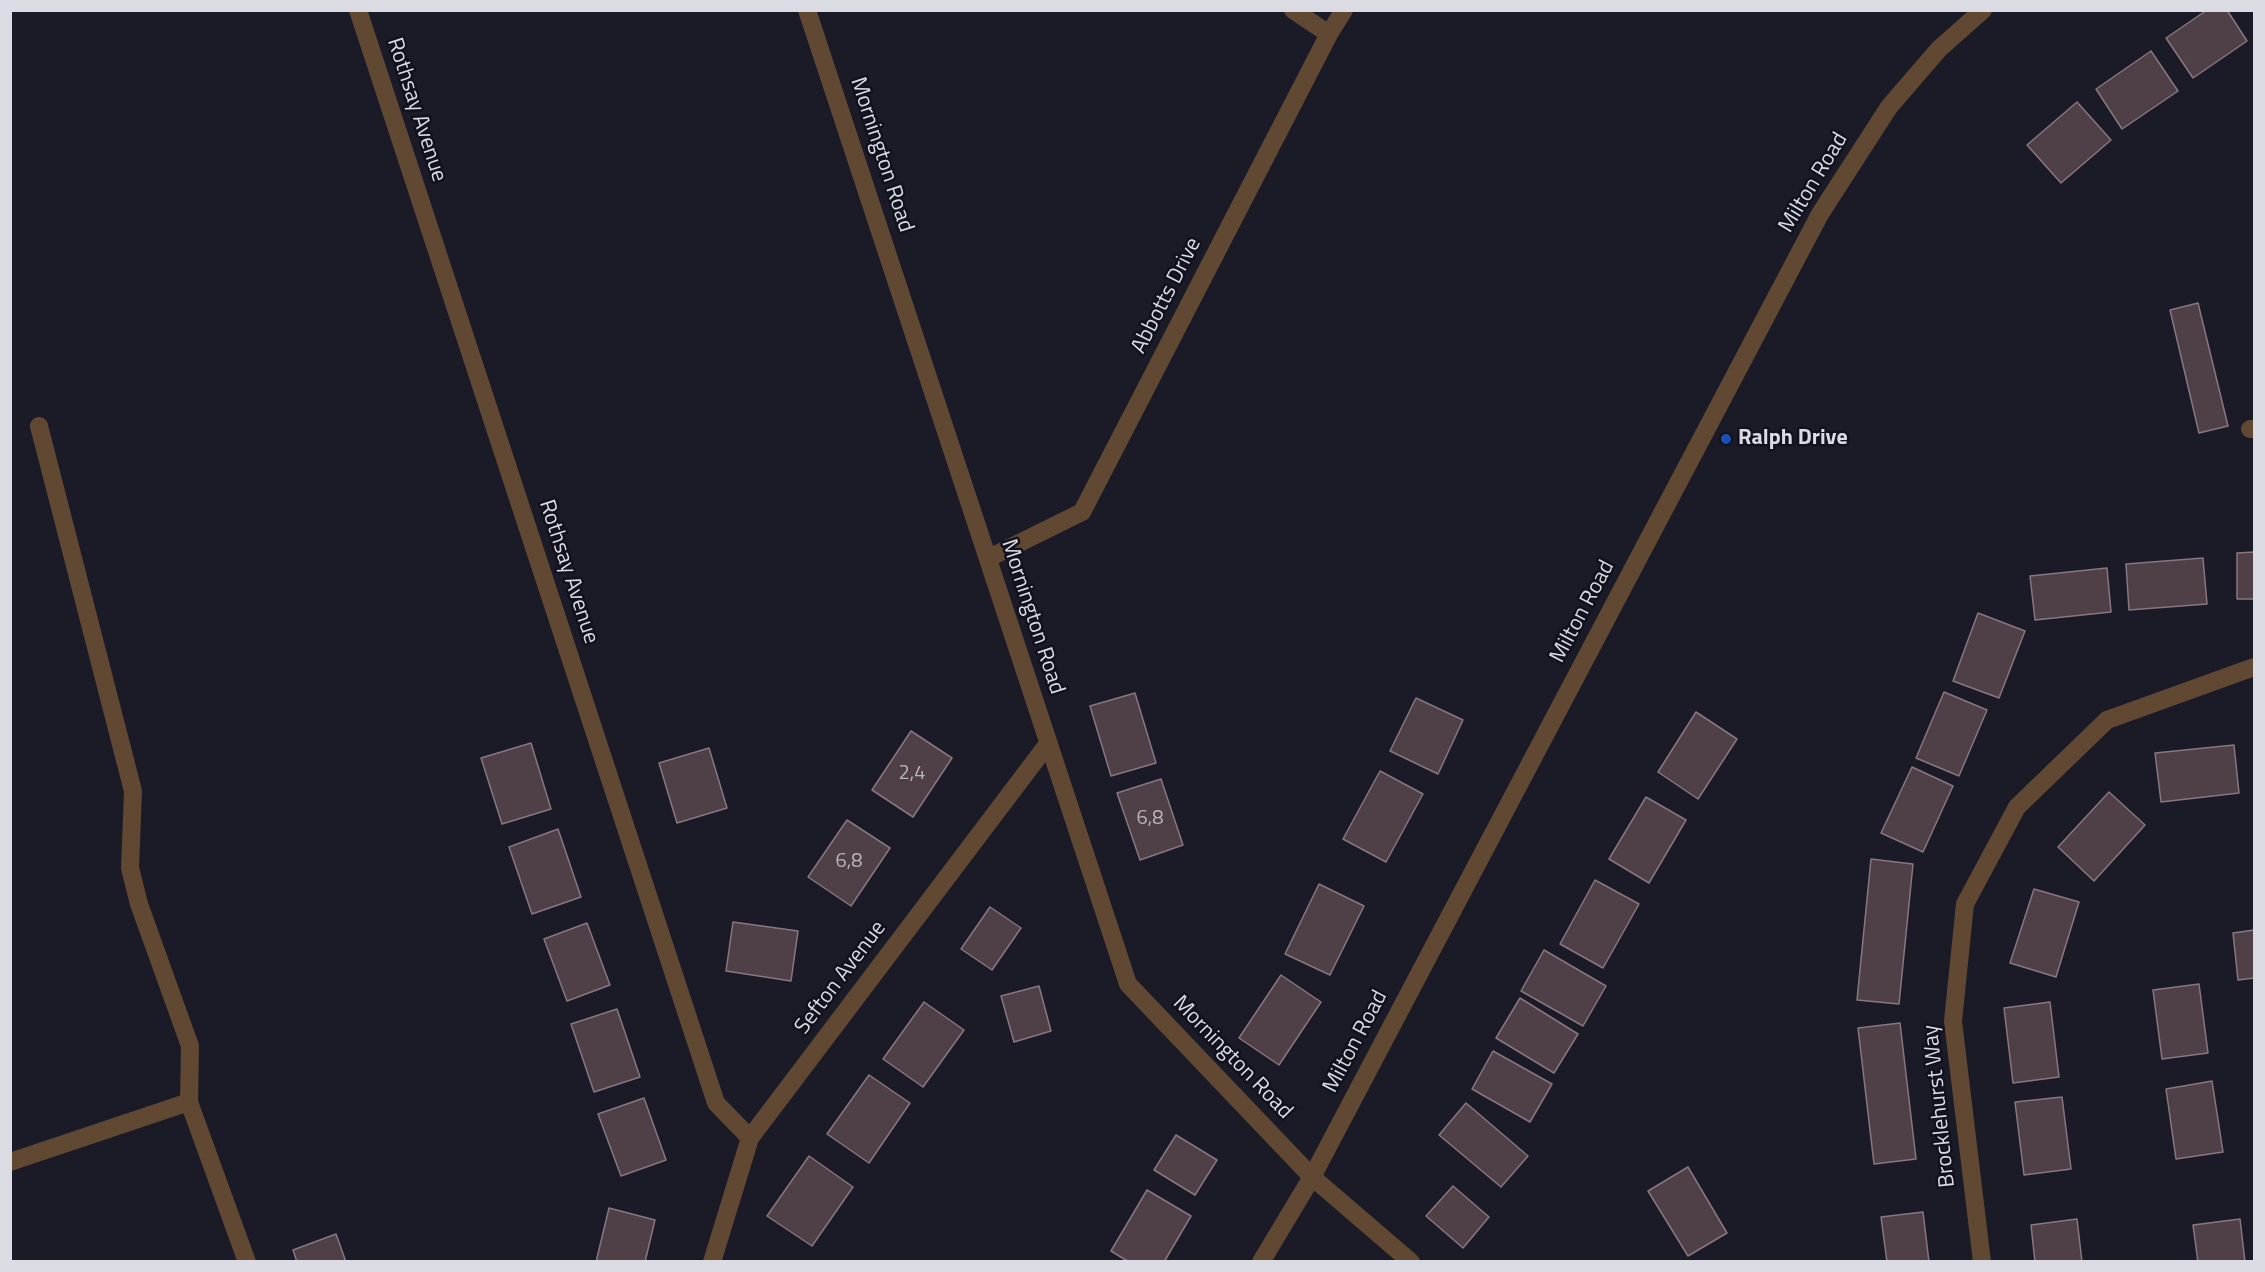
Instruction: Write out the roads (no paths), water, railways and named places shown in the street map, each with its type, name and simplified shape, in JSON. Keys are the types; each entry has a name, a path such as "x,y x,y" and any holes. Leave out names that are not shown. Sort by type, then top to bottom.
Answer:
{"street":[{"name":"Rothsay Avenue","path":"358,10 717,1103 750,1138"},
{"name":"Mornington Road","path":"807,10 989,558 1047,745 1128,984 1312,1177 1411,1262"},
{"path":"1293,10 1329,34"},
{"name":"Abbotts Drive","path":"989,558 1082,512 1329,34 1344,10"},
{"name":"Milton Road","path":"1261,1262 1312,1177 1820,214 1889,107 1939,49 1983,10"},
{"path":"39,426 133,791 130,868 139,904 190,1046 189,1102 247,1262"},
{"name":"Brocklehurst Way","path":"1982,1262 1953,1021 1965,904 2018,807 2107,720 2254,667"},
{"name":"Sefton Avenue","path":"712,1262 750,1138 1047,745"},
{"path":"10,1162 189,1102"}],"place":[{"name":"Ralph Drive","path":"1726,439"}]}
